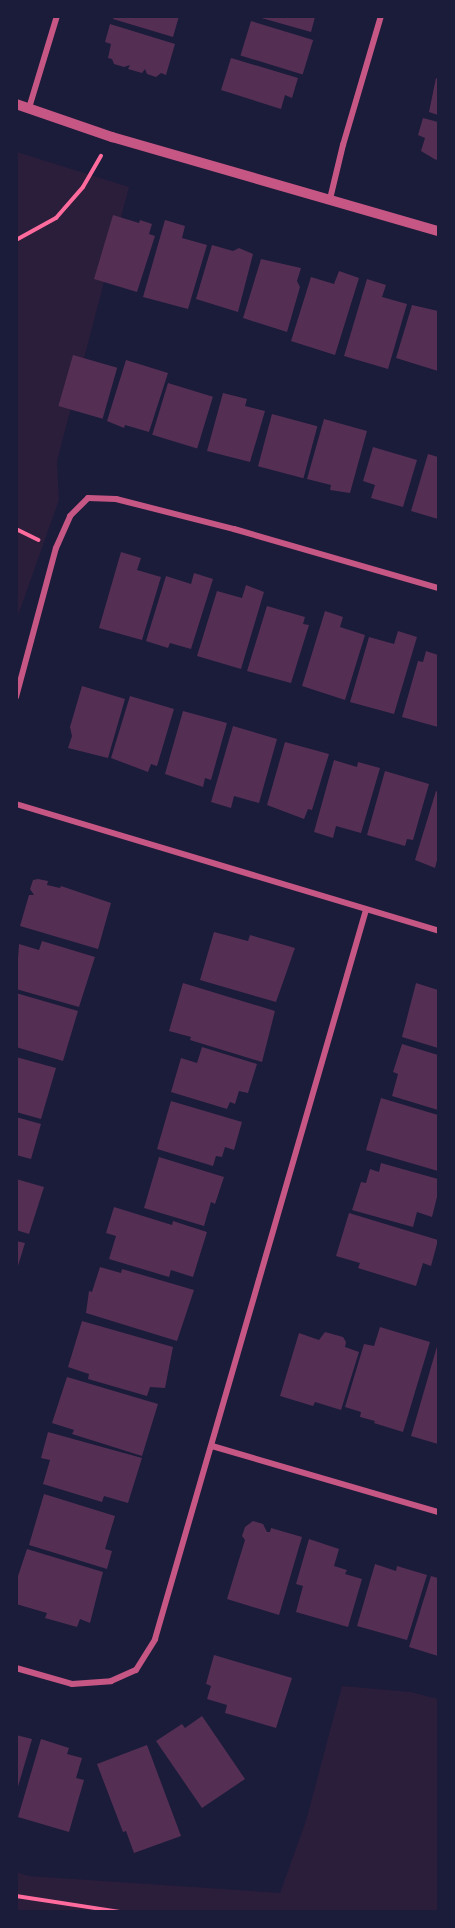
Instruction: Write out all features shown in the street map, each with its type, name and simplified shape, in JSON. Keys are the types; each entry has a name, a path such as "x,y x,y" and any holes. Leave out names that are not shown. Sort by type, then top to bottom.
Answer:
{"street":[{"path":"29,108 57,16"},
{"path":"330,199 343,145 381,16"},
{"path":"16,104 112,136 438,231"},
{"path":"16,697 56,548 70,516 88,498 116,499 234,529 438,588"},
{"path":"16,804 438,931"},
{"path":"16,1668 72,1684 111,1681 136,1670 155,1639 366,910"},
{"path":"212,1446 438,1512"}],"path":[{"path":"16,240 56,218 83,187 112,136"},
{"path":"16,529 56,548"},
{"path":"16,1896 120,1911"}],"shaded area":[{"path":"17,152 129,187 57,461 59,500 17,618"},
{"path":"342,1686 411,1692 438,1699 438,1911 17,1911 16,1872 29,1876 280,1893 306,1821"}],"building":[{"path":"114,16 179,16 173,37 113,19"},
{"path":"258,17 315,17 311,32"},
{"path":"251,21 313,40 303,74 240,55"},
{"path":"110,24 175,44 166,75 161,73 156,77 147,74 145,69 142,73 128,69 130,65 124,67 114,64 112,59 108,58 111,44 105,42"},
{"path":"231,58 298,78 292,98 285,95 281,109 221,90"},
{"path":"436,78 438,79 438,115 429,112"},
{"path":"423,118 438,122 438,158 436,160 421,151 425,138 418,135"},
{"path":"113,215 139,223 140,220 152,224 149,234 155,236 137,292 94,279"},
{"path":"165,220 185,226 182,238 207,245 188,309 143,297"},
{"path":"212,245 233,251 239,248 253,254 238,312 196,299"},
{"path":"261,259 301,268 297,281 300,287 287,332 243,318"},
{"path":"339,271 359,278 335,355 291,341 311,277 334,284"},
{"path":"367,279 386,285 382,297 407,304 388,369 344,356"},
{"path":"412,305 438,311 438,371 396,358"},
{"path":"73,355 117,368 103,419 58,406"},
{"path":"126,360 168,373 149,432 125,425 124,428 107,421"},
{"path":"168,383 213,397 197,448 152,435"},
{"path":"223,393 247,399 245,406 265,411 250,462 207,451"},
{"path":"272,414 317,426 303,478 258,466"},
{"path":"324,419 367,431 350,493 330,490 331,485 307,479"},
{"path":"373,447 417,460 403,507 371,498 375,485 363,481"},
{"path":"428,454 438,457 438,519 411,511"},
{"path":"121,552 141,558 137,570 161,577 142,640 99,628"},
{"path":"194,573 213,579 191,649 170,643 168,648 146,641 166,576 191,584"},
{"path":"246,585 264,592 241,669 197,656 217,591 242,598"},
{"path":"267,606 305,617 303,624 309,625 291,683 247,671"},
{"path":"325,611 343,617 340,627 365,635 345,700 302,686"},
{"path":"398,631 417,637 394,714 350,702 369,637 394,644"},
{"path":"426,651 438,655 438,727 402,717 418,661 423,662"},
{"path":"82,686 125,699 108,758 68,748 72,736 70,727"},
{"path":"130,696 174,709 157,766 151,764 148,772 111,758"},
{"path":"183,711 227,723 211,780 205,778 203,787 165,774"},
{"path":"233,726 277,739 259,803 234,796 231,808 211,802"},
{"path":"285,742 329,754 312,810 308,809 304,819 267,805"},
{"path":"334,760 357,767 358,762 380,768 361,833 336,826 333,838 314,832"},
{"path":"385,771 429,784 413,840 407,839 405,846 367,835"},
{"path":"436,791 438,792 438,856 435,868 415,860"},
{"path":"33,880 48,881 47,885 60,888 61,886 111,903 98,949 20,926 29,895 34,895 30,889"},
{"path":"214,932 248,941 250,935 295,948 276,1002 200,980"},
{"path":"42,941 95,957 79,1007 16,989 19,944 39,950"},
{"path":"183,983 275,1011 262,1062 190,1040 191,1037 169,1031"},
{"path":"416,983 438,990 438,1048 402,1037"},
{"path":"16,993 78,1011 63,1061 16,1047"},
{"path":"402,1044 438,1055 438,1110 392,1096 398,1074 393,1072"},
{"path":"202,1047 257,1064 248,1093 239,1091 235,1104 230,1102 227,1109 171,1092 181,1058 197,1063"},
{"path":"16,1057 56,1068 41,1119 16,1112"},
{"path":"381,1098 438,1115 438,1171 366,1150"},
{"path":"171,1101 242,1122 234,1150 225,1147 222,1157 216,1156 213,1166 157,1149"},
{"path":"16,1117 41,1124 31,1159 16,1155"},
{"path":"159,1157 224,1177 215,1204 211,1202 204,1226 144,1208"},
{"path":"381,1163 438,1179 438,1193 432,1217 417,1212 413,1227 352,1210 361,1182 366,1183 370,1169 379,1172"},
{"path":"16,1179 44,1187 29,1234 16,1230"},
{"path":"114,1207 172,1225 173,1221 207,1232 193,1277 171,1270 169,1277 109,1259 116,1236 106,1233"},
{"path":"349,1213 438,1240 431,1266 423,1263 416,1286 358,1268 360,1263 336,1256"},
{"path":"16,1241 25,1243 17,1269 16,1269"},
{"path":"100,1267 121,1273 122,1269 194,1290 177,1341 86,1313 89,1291 92,1292"},
{"path":"82,1321 173,1347 165,1388 150,1387 147,1396 88,1379 89,1374 68,1367"},
{"path":"380,1327 430,1342 403,1432 360,1417 361,1412 345,1407 364,1344 374,1346"},
{"path":"325,1332 343,1337 346,1342 345,1347 359,1352 341,1410 315,1402 313,1406 280,1396 299,1333 319,1340"},
{"path":"438,1343 438,1444 411,1436"},
{"path":"67,1377 158,1404 142,1456 72,1434 74,1430 52,1423"},
{"path":"48,1432 142,1458 128,1503 104,1496 102,1502 43,1484 50,1460 41,1458"},
{"path":"44,1494 115,1516 105,1549 112,1551 107,1569 29,1545"},
{"path":"253,1521 263,1524 267,1532 270,1532 271,1528 302,1537 279,1615 227,1599 245,1540 242,1536 245,1527"},
{"path":"309,1539 339,1549 334,1566 347,1570 345,1574 362,1579 348,1627 296,1612 303,1586 296,1584"},
{"path":"27,1549 103,1572 90,1623 80,1619 77,1627 45,1618 47,1613 16,1604 16,1582"},
{"path":"375,1564 396,1571 397,1566 427,1575 407,1640 357,1626"},
{"path":"431,1576 438,1578 438,1656 409,1647"},
{"path":"214,1655 292,1678 276,1728 225,1713 227,1705 207,1699 211,1686 206,1684"},
{"path":"202,1716 245,1779 202,1808 156,1741 182,1724 185,1728"},
{"path":"16,1735 32,1739 17,1790 16,1790"},
{"path":"41,1739 69,1748 67,1754 82,1758 76,1778 84,1780 69,1832 18,1817"},
{"path":"147,1745 181,1836 134,1853 126,1831 123,1832 97,1764"}]}
